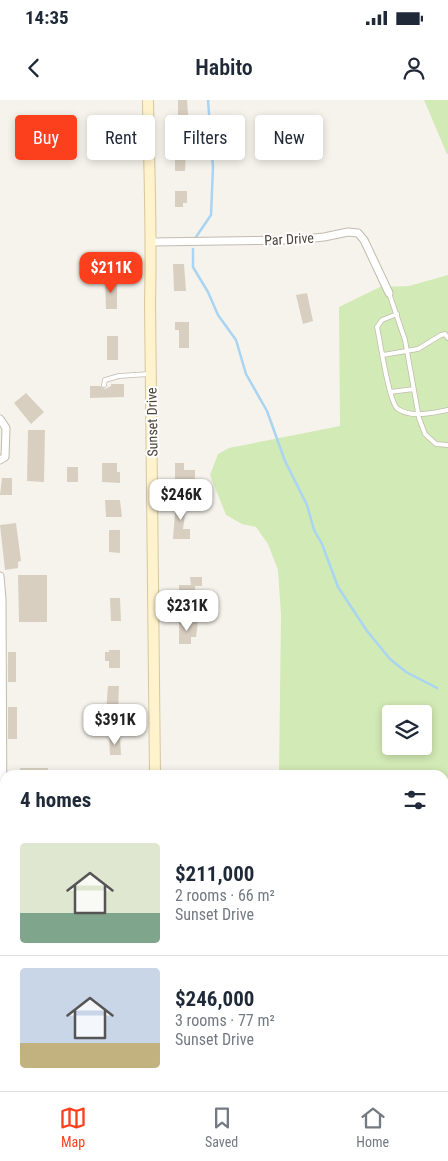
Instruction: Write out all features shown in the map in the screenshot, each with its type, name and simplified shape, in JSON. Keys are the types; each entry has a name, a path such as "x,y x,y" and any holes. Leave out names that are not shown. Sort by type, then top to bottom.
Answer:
{"street":[{"name":"Sunset Drive","path":"148,100 149,217 152,242 151,373 155,770"},
{"name":"Par Drive","path":"152,242 293,240 348,232 358,233 364,240 389,293"},
{"path":"0,418 6,428 6,457 0,460"},
{"path":"0,576 2,599 3,770"}],"lane":[{"path":"389,293 407,351 418,414 425,434 436,444 448,445"},
{"path":"397,314 382,320 377,327 390,392 396,407 399,410 418,414 448,410"},
{"path":"383,355 425,346 441,335 445,334 448,338"},
{"path":"104,386 105,380 119,376 151,373"},
{"path":"390,392 414,389"}],"green space":[{"path":"424,100 448,100 448,154 447,154"},
{"path":"448,275 448,770 279,770 281,615 278,570 268,544 256,527 242,524 226,515 210,475 218,454 229,448 340,426 339,307 380,287 409,286"}],"building":[{"path":"178,100 187,100 188,115 178,115"},
{"path":"175,160 186,160 185,171 175,171"},
{"path":"175,191 187,191 187,203 183,203 183,207 175,207"},
{"path":"173,264 184,264 186,291 174,291"},
{"path":"105,280 117,280 117,309 106,309"},
{"path":"307,293 313,321 303,324 296,295"},
{"path":"175,322 189,322 189,348 179,348 179,330 175,330"},
{"path":"107,336 118,336 118,360 107,360"},
{"path":"111,384 124,384 124,397 90,398 90,386 100,386 105,389 111,386"},
{"path":"26,393 44,412 31,424 14,403"},
{"path":"28,430 45,430 44,482 27,481"},
{"path":"102,463 117,463 117,472 120,472 120,483 102,482"},
{"path":"175,463 184,463 184,470 195,470 195,479 183,479 183,485 175,485"},
{"path":"67,467 78,467 78,482 67,482"},
{"path":"2,478 12,478 12,495 0,495"},
{"path":"105,500 120,500 122,517 106,517"},
{"path":"176,500 187,500 183,529 190,529 190,539 173,539"},
{"path":"16,523 21,561 18,562 18,568 5,570 0,525"},
{"path":"109,530 120,530 120,553 109,552"},
{"path":"18,575 47,575 47,622 19,622"},
{"path":"190,577 202,577 202,586 195,586 195,594 189,594 189,601 179,601 179,585 191,585"},
{"path":"110,598 120,598 121,621 111,621"},
{"path":"179,622 198,622 196,637 191,637 191,644 179,644"},
{"path":"109,650 120,650 120,668 109,668 109,661 105,661 105,652 109,652"},
{"path":"8,652 16,652 16,682 8,682"},
{"path":"108,686 119,686 118,712 106,711"},
{"path":"8,707 17,707 17,739 8,739"},
{"path":"109,736 120,736 121,755 110,755"},
{"path":"20,768 48,768 48,770 20,770"}],"waterway":[{"path":"196,237 211,215 213,167 208,100"},
{"path":"193,249 193,267 208,292 218,315 236,340 246,374 267,411 285,461 307,505 314,530 322,544 338,587 367,631 390,659 406,672 437,688"}]}
